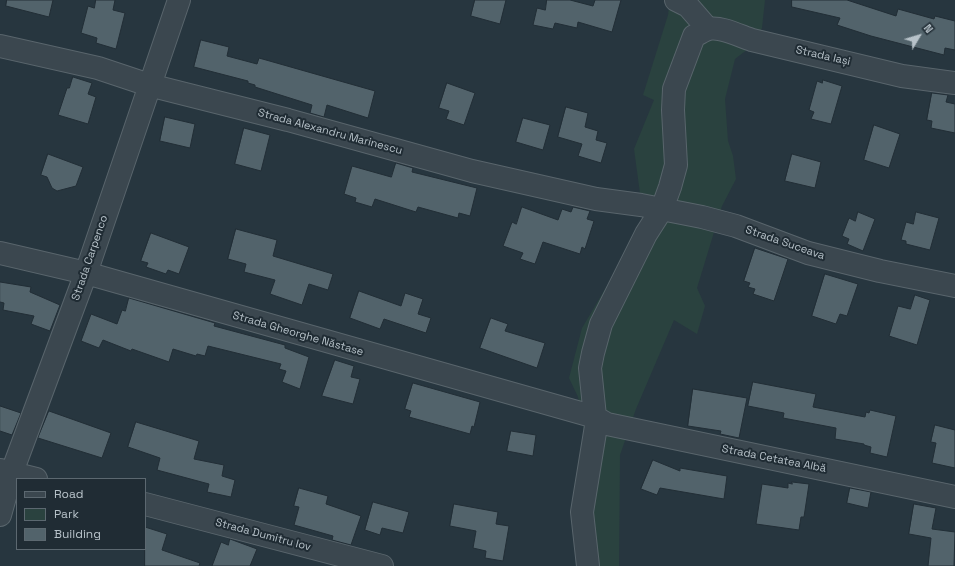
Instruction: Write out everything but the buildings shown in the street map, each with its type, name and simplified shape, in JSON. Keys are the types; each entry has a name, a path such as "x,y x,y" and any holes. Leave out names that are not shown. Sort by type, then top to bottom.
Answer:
{"street":[{"name":"Strada Carpenco","path":"0,516 6,471 86,273 179,0"},
{"path":"588,566 582,512 596,426 590,368 601,324 646,234 662,209 676,165 673,110 674,89 702,32 688,6 676,0"},
{"name":"Strada Iași","path":"702,32 721,28 731,34 752,40 902,76 955,83"},
{"name":"Strada Alexandru Marinescu","path":"0,46 98,68 149,85 288,120 472,171 596,199 662,209"},
{"name":"Strada Suceava","path":"662,209 736,226 808,253 880,271 955,286"},
{"name":"Strada Gheorghe Năstase","path":"0,253 86,273 595,417"},
{"name":"Strada Cetatea Albă","path":"595,417 607,424 649,434 955,497"},
{"path":"6,471 32,478"},
{"name":"Strada Dumitru Iov","path":"146,504 382,566"}],"green space":[{"path":"670,0 765,0 762,28 748,49 735,59 725,99 728,141 733,156 736,179 722,206 697,288 705,306 697,334 674,320 636,409 620,455 619,566 579,566 574,506 584,431 578,397 569,378 582,328 644,223 634,149 654,100 643,95 668,15"}]}
